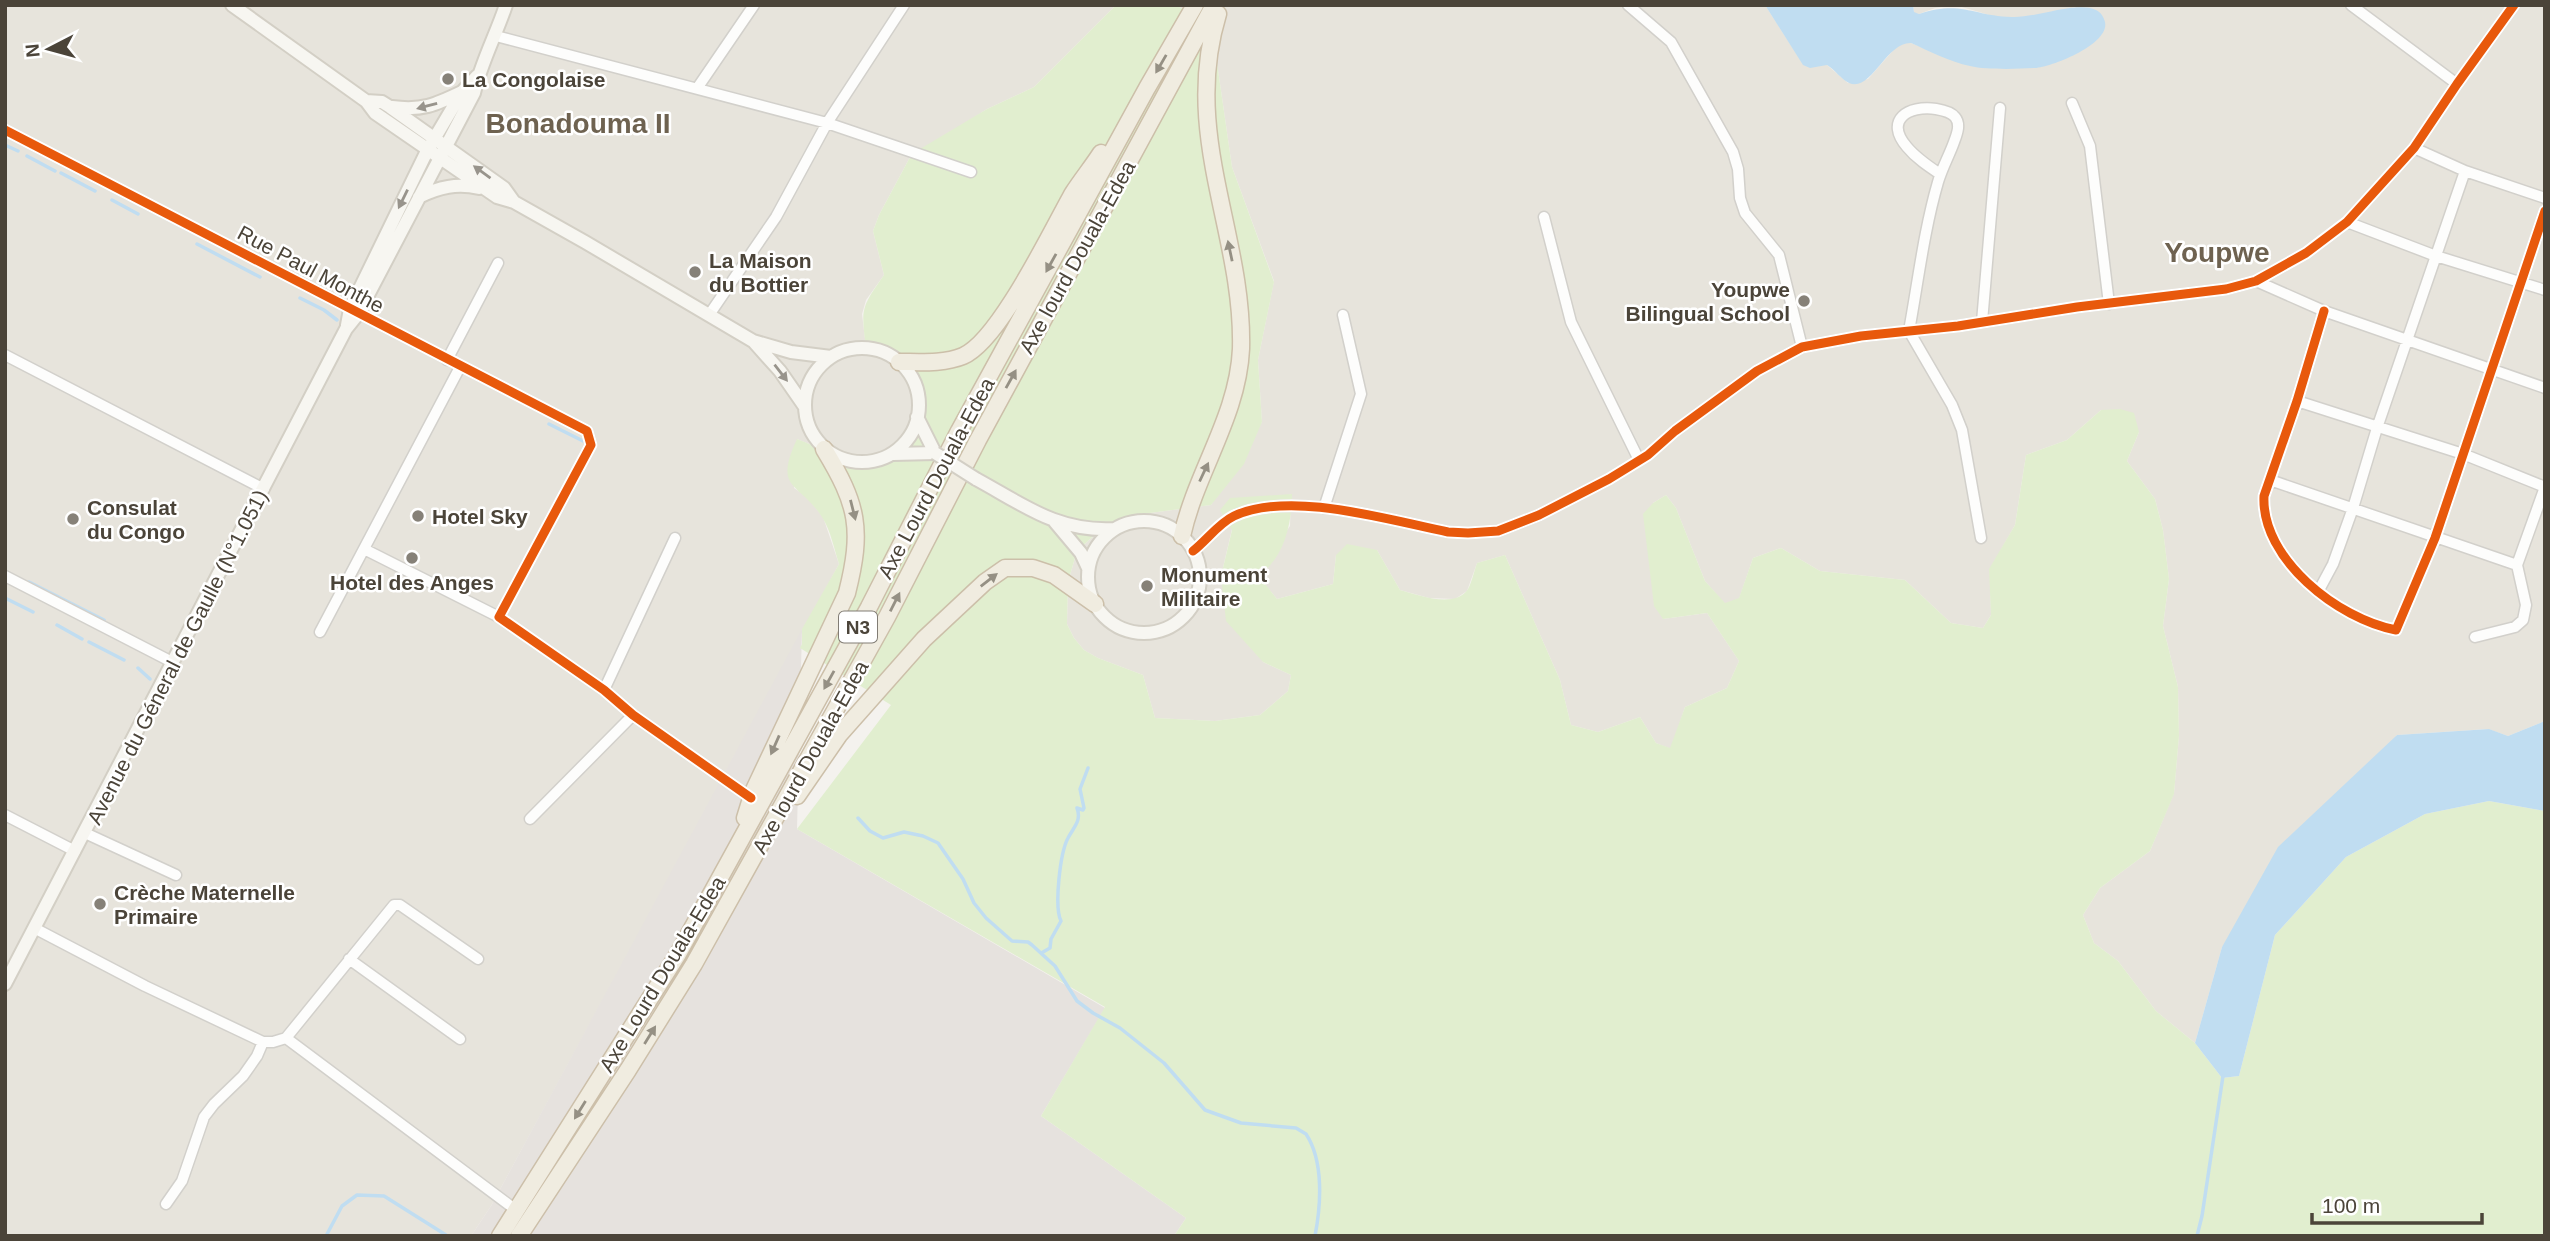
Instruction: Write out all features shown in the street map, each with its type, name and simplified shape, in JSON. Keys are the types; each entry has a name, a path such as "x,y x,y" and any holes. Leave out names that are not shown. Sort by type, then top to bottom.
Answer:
{"highway":[{"name":"Axe Lourd Douala-Edea","path":"499,1236 678,954 869,607 959,431 1195,5"},
{"name":"Axe lourd Douala-Edea","path":"519,1236 694,964 887,617 978,440 1214,5"},
{"path":"1182,536 1189,505 1212,454 1235,390 1241,353 1241,321 1235,275 1208,140 1205,103 1208,59 1220,5"},
{"path":"899,362 940,361 961,357 984,341 1002,318 1076,189 1147,89"},
{"path":"737,845 751,798 847,593 854,563 857,534 853,508 837,470 824,449"},
{"path":"755,855 839,735 924,639 1005,568 1033,568 1054,575 1095,604"}],"main road":[{"path":"232,5 366,101 375,113 485,190 514,202 753,341 791,352 831,356 854,348 866,348 878,350 899,362 911,377 918,396 917,417 905,442 893,454"},
{"name":"Avenue du Géneral de Gaulle (N°1.051)","path":"354,312 474,93 506,5"},
{"name":"Avenue du Géneral de Gaulle (N°1.051)","path":"5,984 346,329 427,151 462,92 478,76"},
{"path":"390,107 429,107 462,92"},
{"path":"366,101 382,102 390,107 504,188 514,202"},
{"path":"419,197 450,186 470,186 485,190"},
{"path":"753,341 780,371 805,407 812,433 824,449 848,460 864,462 893,454 935,453"},
{"path":"805,407 807,389 813,376 831,356"},
{"path":"917,417 935,453 976,479 1055,522 1095,530 1114,529 1135,522 1156,522 1170,527 1182,536 1193,551 1199,569 1198,589 1191,607 1178,621 1160,630 1141,633 1123,629 1107,619 1095,604 1088,587 1088,568 1097,545 1114,529"},
{"path":"1055,522 1081,553 1088,568"}],"street":[{"path":"698,87 754,5"},
{"path":"709,315 776,217 827,123 904,5"},
{"path":"1628,5 1671,42 1733,152 1745,213 1779,255 1802,347"},
{"path":"2351,5 2457,84"},
{"path":"1193,551 1210,538 1225,521 1246,512 1312,506 1448,531 1498,531 1551,509 1609,479 1639,460 1757,371 1802,347 1861,335 1982,322 2227,289 2256,281 2306,253 2347,222 2414,148 2515,5"},
{"path":"496,36 827,123 971,172"},
{"path":"2072,103 2090,146 2109,303"},
{"path":"1940,174 1915,156 1901,139 1898,131 1900,119 1908,111 1915,108 1941,110 1956,117 1958,131 1940,174 1909,331 1952,405 1962,430 1981,538"},
{"path":"1982,322 2000,108"},
{"name":"Rue Paul Monthe","path":"5,130 586,431 591,445 499,617"},
{"path":"2414,148 2465,171 2545,198"},
{"path":"2318,592 2333,564 2353,508 2465,171"},
{"path":"2324,311 2298,401 2264,496 2266,525 2281,551 2318,592 2336,606 2396,630 2435,538 2545,211"},
{"path":"1544,217 1571,321 1639,460"},
{"path":"2347,222 2436,256 2545,290"},
{"path":"447,360 498,263"},
{"path":"2256,281 2324,311 2545,388"},
{"path":"1324,508 1361,394 1343,315"},
{"path":"5,355 264,489"},
{"path":"320,632 460,367"},
{"path":"2298,401 2463,454 2545,487 2517,565 2526,605 2523,620 2515,627 2475,637"},
{"path":"2270,480 2517,565"},
{"path":"604,690 675,538"},
{"path":"364,549 499,617 751,798"},
{"path":"5,576 174,663"},
{"path":"530,819 633,715"},
{"path":"5,815 75,851"},
{"path":"85,833 176,875"},
{"path":"36,929 145,986 263,1042 286,1038 394,905 400,905 478,959"},
{"path":"349,959 460,1040"},
{"path":"286,1038 516,1210"},
{"path":"166,1204 182,1181 204,1117 243,1076 263,1042"}],"shaded area":[{"path":"5,5 1116,5 1034,87 987,109 909,159 879,215 873,231 884,275 866,300 862,314 866,347 889,355 899,362 911,377 918,396 913,430 893,454 864,462 848,460 797,439 794,488 807,497 823,517 839,564 491,1206 471,1236 5,1236"},
{"path":"1177,5 1765,5 1803,64 1827,65 1848,83 1868,79 1897,46 1905,43 1971,66 2076,7 2036,16 1996,17 1955,5 2545,5 2545,721 2508,736 2488,729 2397,735 2222,947 2195,1043 2156,1011 2118,961 2094,943 2083,915 2100,888 2150,851 2174,793 2179,736 2178,687 2163,626 2169,579 2163,530 2155,499 2127,461 2139,432 2101,410 2067,440 2026,455 2015,525 1990,569 1991,615 1983,628 1951,623 1905,580 1820,571 1781,548 1753,558 1739,599 1725,604 1705,581 1676,508 1666,495 1653,503 1663,619 1707,613 1739,661 1727,688 1685,707 1671,749 1656,743 1640,717 1598,732 1571,725 1560,680 1505,555 1477,563 1467,591 1455,599 1429,598 1400,590 1377,550 1336,555 1333,584 1277,599 1257,575 1290,526 1291,494 1232,529 1221,576 1263,662 1291,675 1288,691 1260,715 1215,721 1155,718 1143,675 1098,658 1084,650 1074,638 1067,624 1068,582 1077,551 1100,530 1142,514 1211,505 1262,422 1258,360 1274,281 1232,167 1217,63 1207,64 1214,33"},
{"path":"1913,5 1955,5 1919,14 1914,13"},
{"path":"802,629 797,829 1105,1008 1041,1116 1186,1218 1174,1236 471,1236 491,1206"}],"green space":[{"path":"1116,5 1177,5 1214,33 1208,64 1217,63 1232,167 1274,282 1258,360 1262,422 1244,464 1211,505 1142,514 1100,530 1077,551 1068,582 1067,624 1074,638 1084,650 1098,658 1143,675 1155,718 1215,721 1260,715 1288,691 1291,675 1263,662 1226,621 1221,576 1232,530 1220,510 1230,498 1292,494 1285,540 1274,560 1258,575 1277,599 1333,584 1336,555 1347,544 1377,550 1400,590 1436,599 1462,595 1468,589 1477,563 1505,555 1560,680 1571,725 1598,732 1640,717 1656,743 1670,748 1685,707 1727,688 1739,661 1707,613 1663,619 1654,606 1643,514 1653,503 1666,495 1676,508 1705,581 1725,603 1739,598 1753,558 1781,548 1820,571 1905,580 1951,623 1983,628 1991,615 1989,569 2015,525 2026,455 2067,440 2101,410 2120,409 2134,413 2139,432 2127,461 2155,499 2163,530 2169,579 2163,626 2178,687 2179,736 2174,794 2150,851 2100,888 2083,915 2094,943 2118,961 2156,1011 2195,1043 2222,1078 2239,1076 2275,935 2346,857 2425,814 2489,801 2545,811 2544,1236 1174,1236 1186,1218 1041,1116 1105,1007 797,829 891,705 800,648 802,629 839,564 825,522 788,477 790,456 797,439 838,457 863,462 886,457 902,446 913,429 917,410 915,390 906,371 890,357 866,348 863,316 867,302 884,275 873,231 879,215 909,159 920,149 987,109 1034,87"}],"water":[{"path":"1765,5 1913,5 1914,12 1919,14 1946,8 2012,17 2078,7 2096,10 2105,22 2099,38 2090,46 2043,67 1977,67 1947,59 1911,43 1894,50 1872,74 1857,84 1849,83 1827,65 1810,68 1803,65"},
{"path":"2545,721 2545,811 2489,801 2425,814 2346,857 2275,935 2239,1076 2222,1078 2195,1043 2222,947 2278,847 2397,735 2489,729 2508,736"}],"waterway":[{"path":"5,145 18,151"},
{"path":"27,156 55,171"},
{"path":"61,173 95,191"},
{"path":"112,200 138,214"},
{"path":"197,244 260,277"},
{"path":"300,298 337,320"},
{"path":"549,424 583,441"},
{"path":"29,582 104,620"},
{"path":"5,598 33,612"},
{"path":"57,625 82,639"},
{"path":"89,642 124,660"},
{"path":"138,668 150,679"},
{"path":"1043,952 1050,948 1051,939 1061,921 1058,904 1060,867 1065,845 1078,821 1077,808 1084,808 1080,789 1088,768"},
{"path":"858,818 870,831 883,838 904,832 938,843 986,918 1012,941 1028,942 1032,945 1055,966 1077,1001 1120,1028 1164,1063 1205,1110 1241,1123 1296,1128 1306,1134 1316,1157 1320,1184 1315,1236"},
{"path":"2197,1236 2223,1076"},
{"path":"326,1236 342,1206 357,1195 384,1196 446,1235"}],"cycle path":[{"path":"1193,551 1234,516 1257,509 1283,506 1340,510 1448,532 1498,531 1539,515 1609,479 1648,455 1675,431 1757,371 1802,347 1861,336 1958,326 2077,307 2226,289 2256,281 2306,253 2347,222 2414,148 2514,5"},
{"path":"5,130 587,431 591,445 499,617 751,798"},
{"path":"2324,311 2264,496 2266,519 2275,542 2289,563 2307,582 2350,613 2396,630 2435,538 2545,211"}],"place":[{"name":"La Congolaise","path":"448,79"},
{"name":"La Maison du Bottier","path":"695,272"},
{"name":"Youpwe Bilingual School","path":"1804,301"},
{"name":"Hotel Sky","path":"418,516"},
{"name":"Consulat du Congo","path":"73,519"},
{"name":"Hotel des Anges","path":"412,558"},
{"name":"Monument Militaire","path":"1147,586"},
{"name":"Crèche Maternelle Primaire","path":"100,904"}],"district":[{"name":"Bonadouma II","path":"578,123"},
{"name":"Youpwe","path":"2217,252"}]}
